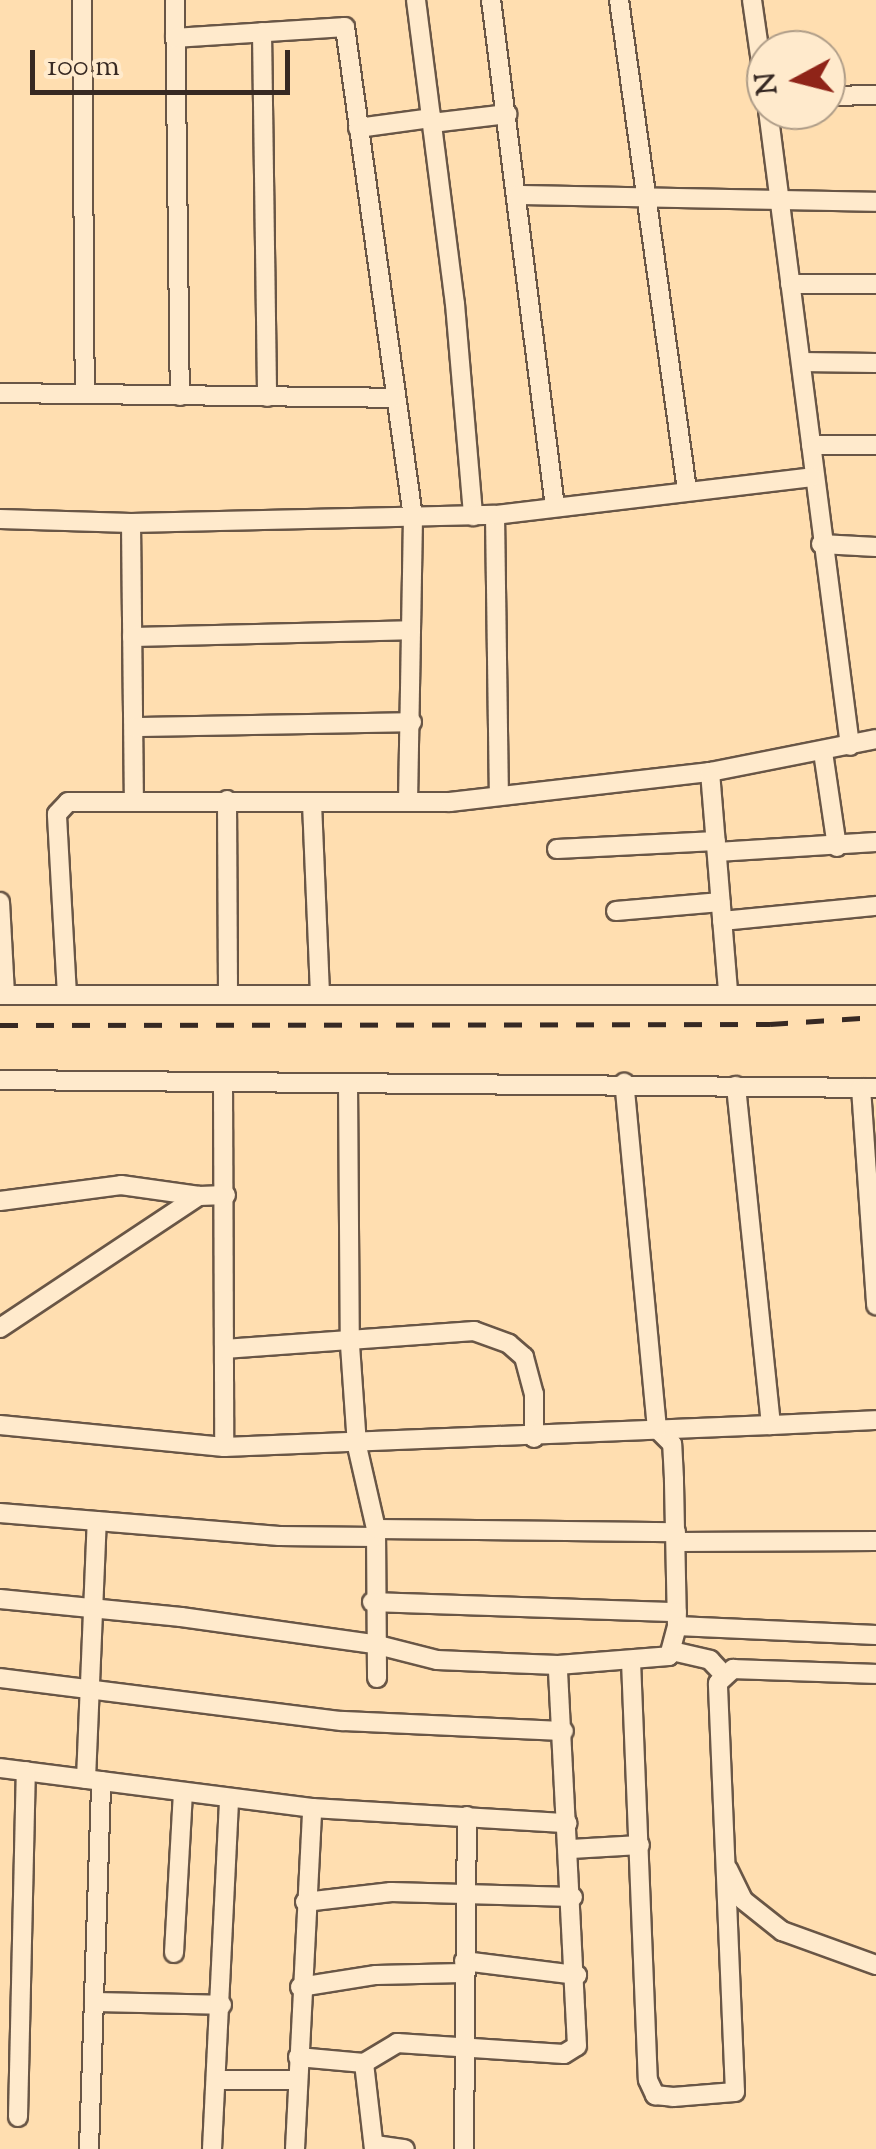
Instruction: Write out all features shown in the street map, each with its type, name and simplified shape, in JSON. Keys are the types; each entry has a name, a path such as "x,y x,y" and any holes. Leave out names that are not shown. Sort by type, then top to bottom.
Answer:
{"street":[{"path":"82,0 86,394"},
{"path":"175,0 180,396"},
{"path":"416,0 473,516"},
{"path":"491,0 555,507"},
{"path":"619,0 687,491"},
{"path":"752,0 756,30"},
{"path":"176,38 345,27 413,516 408,802"},
{"path":"262,32 266,397"},
{"path":"846,96 876,95"},
{"path":"358,128 507,114"},
{"path":"770,130 812,477 850,746"},
{"path":"518,195 876,202"},
{"path":"790,284 876,284"},
{"path":"801,362 876,363"},
{"path":"0,393 394,398"},
{"path":"810,445 876,445"},
{"path":"0,519 132,523 495,516 812,477"},
{"path":"495,516 499,796"},
{"path":"132,523 134,802"},
{"path":"821,544 876,547"},
{"path":"132,637 411,630"},
{"path":"135,727 412,722"},
{"path":"67,995 57,814 68,802 408,802 499,796 710,772 876,739"},
{"path":"823,752 837,847"},
{"path":"710,772 728,993"},
{"path":"226,800 228,994"},
{"path":"312,803 320,994"},
{"path":"557,849 837,847 876,842"},
{"path":"0,902 3,995 876,995"},
{"path":"616,911 721,912 876,906"},
{"path":"0,1080 868,1088 876,1305"},
{"path":"348,1082 350,1345 357,1446 376,1533 372,1602 377,1678"},
{"path":"224,1083 224,1448"},
{"path":"624,1083 657,1430 672,1444 677,1537 677,1619 672,1652"},
{"path":"736,1086 771,1425"},
{"path":"0,1201 121,1185 199,1196 226,1195"},
{"path":"0,1328 199,1196"},
{"path":"224,1349 350,1345 474,1331 510,1344 524,1357 534,1394 534,1438"},
{"path":"0,1425 224,1448 357,1446 876,1420"},
{"path":"0,1513 376,1533 876,1541"},
{"path":"89,2149 94,2002 90,1692 97,1521"},
{"path":"0,1599 92,1607 374,1644 437,1660 558,1665 657,1662 672,1652 710,1660 722,1673 876,1674"},
{"path":"372,1602 876,1635"},
{"path":"631,1661 648,2080 655,2095 735,2092 717,1706 722,1673"},
{"path":"298,2057 364,2063 397,2043 564,2054 577,2046 577,1975 558,1665"},
{"path":"0,1678 342,1721 564,1730"},
{"path":"0,1768 312,1808 568,1823"},
{"path":"18,2116 26,1772"},
{"path":"174,1953 182,1792"},
{"path":"212,2149 222,2005 229,1798"},
{"path":"296,2149 300,1987 312,1808"},
{"path":"464,2149 467,1816"},
{"path":"570,1849 640,1845"},
{"path":"725,1863 743,1900 782,1932 876,1965"},
{"path":"306,1902 466,1891 573,1897"},
{"path":"300,1987 464,1967 577,1975"},
{"path":"94,2002 222,2005"},
{"path":"364,2063 374,2147 406,2149"},
{"path":"218,2080 298,2080"}],"railway":[{"path":"0,1025 770,1024 876,1017"}]}
